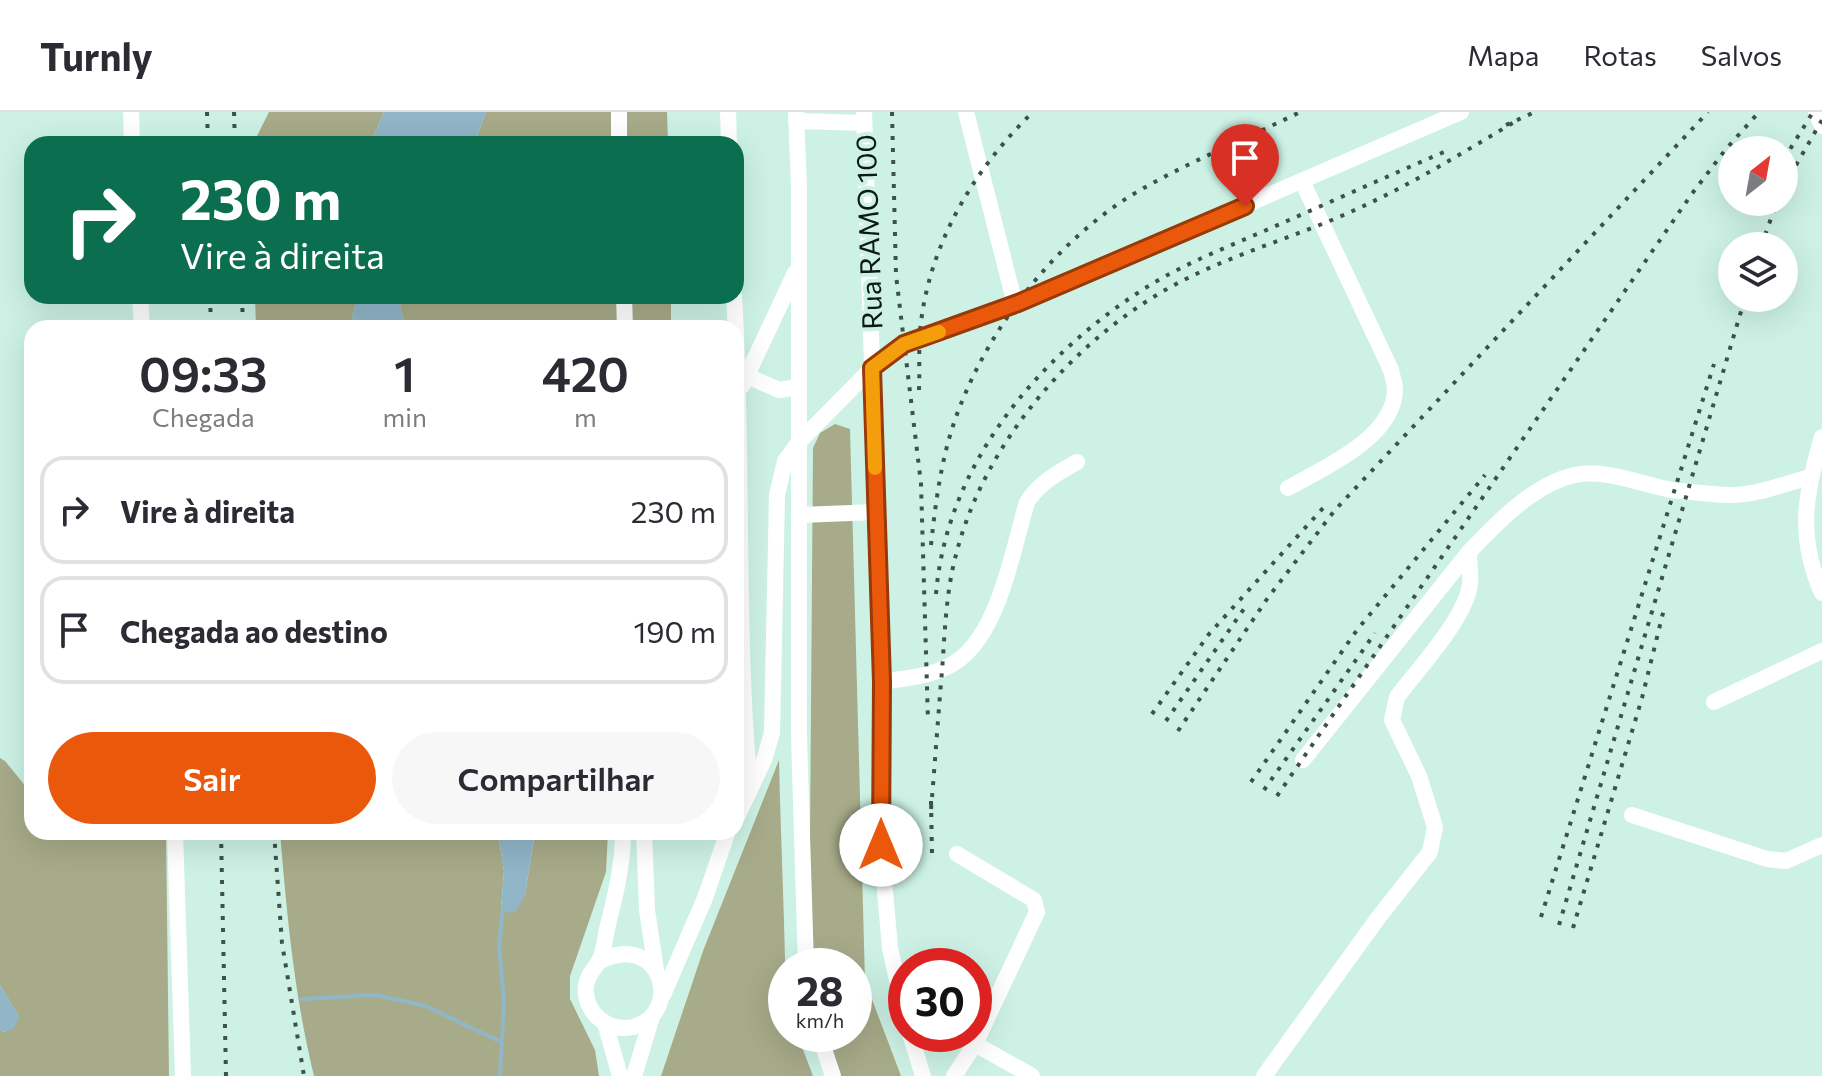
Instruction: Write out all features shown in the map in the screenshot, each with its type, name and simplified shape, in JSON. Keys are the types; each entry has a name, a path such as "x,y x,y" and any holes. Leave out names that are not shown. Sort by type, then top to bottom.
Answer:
{"street":[{"path":"131,112 132,136"},
{"path":"619,112 619,136"},
{"path":"728,112 729,136"},
{"path":"966,112 1015,304"},
{"path":"744,803 764,760 772,733 777,495 785,461 799,442 872,368 904,344 1015,304 1461,112"},
{"path":"1816,112 1822,126"},
{"path":"805,948 799,736 799,187 796,116 864,117"},
{"name":"Rua RAMO 100","path":"864,117 882,682 881,845 890,948"},
{"path":"1288,488 1341,459 1381,427 1390,410 1395,390 1391,370 1302,181"},
{"path":"744,382 797,268"},
{"path":"744,384 779,390 798,387"},
{"path":"1822,437 1810,477 1804,524 1807,550 1822,593"},
{"path":"882,682 929,674 948,667 966,655 990,622 1027,502 1048,478 1077,462"},
{"path":"1303,760 1469,552 1524,501 1545,486 1567,477 1601,475 1670,489 1730,495 1766,490 1810,477"},
{"path":"800,515 876,512"},
{"path":"1264,1076 1378,918 1430,852 1435,827 1419,776 1392,720 1393,709 1397,697 1457,617 1466,599 1470,585 1469,552"},
{"path":"744,640 750,791"},
{"path":"1714,702 1822,651"},
{"path":"1632,815 1767,859 1786,861 1822,845"},
{"path":"175,840 183,1076"},
{"path":"600,961 619,880 622,840"},
{"path":"634,1076 662,993 647,910 644,840"},
{"path":"657,971 646,959 630,953 614,953 600,961 590,972 586,986 587,1000 593,1014 617,1028 629,1028 642,1024 656,1010 705,898 721,840"},
{"path":"957,854 1034,900 1037,906 1037,912 992,1008"},
{"path":"605,1023 620,1076"},
{"path":"825,1052 833,1076"},
{"path":"916,1052 923,1076"},
{"path":"954,1076 970,1052"},
{"path":"989,1052 1032,1076"}],"green space":[{"path":"269,112 384,112 374,136 257,136"},
{"path":"486,112 667,112 668,136 477,136"},
{"path":"255,304 355,304 352,320 256,320"},
{"path":"400,304 671,304 671,320 404,320"},
{"path":"835,424 850,429 864,948 809,948 813,448 820,433"},
{"path":"0,758 24,784 24,840 166,840 169,1076 0,1076 0,1030 5,1032 19,1017 0,985"},
{"path":"779,760 784,948 768,948 768,1052 804,1052 813,1076 661,1076 703,951"},
{"path":"281,840 499,840 504,871 501,909 525,895 534,840 608,840 606,872 570,976 570,999 595,1050 599,1076 314,1076 296,985"},
{"path":"872,999 888,1042 888,1052 892,1052 901,1076 840,1076 832,1052 872,1052"}],"water":[{"path":"384,112 486,112 477,136 374,136"},
{"path":"355,304 400,304 404,320 352,320"},
{"path":"499,840 534,840 525,895 516,911 508,913 501,909 504,871"},
{"path":"0,985 19,1017 14,1028 5,1032 0,1030"}],"waterway":[{"path":"500,1076 504,1002 499,945 503,908"},
{"path":"302,999 375,995 426,1006 501,1042"}],"railway":[{"path":"207,112 208,136"},
{"path":"234,112 235,136"},
{"path":"892,112 896,275 921,484 928,721"},
{"path":"919,390 921,322 926,292 946,235 959,208 992,157 1033,112"},
{"path":"931,545 944,459 959,409 990,344 1032,284 1057,256 1112,208 1181,168 1300,112"},
{"path":"1506,125 1535,112"},
{"path":"1178,731 1267,599 1335,510 1708,112"},
{"path":"1277,796 1691,195 1759,112"},
{"path":"1798,136 1813,112"},
{"path":"1798,162 1822,120"},
{"path":"931,809 946,610 957,551 971,510 990,470 1013,431 1040,395 1105,332 1178,283 1377,199 1516,121"},
{"path":"936,594 944,546 959,500 980,456 1006,416 1037,378 1072,343 1110,312 1179,269 1444,152"},
{"path":"1766,232 1772,216"},
{"path":"210,304 211,320"},
{"path":"242,304 243,320"},
{"path":"1559,925 1741,312"},
{"path":"1541,917 1714,364"},
{"path":"1251,782 1357,630 1485,475"},
{"path":"1152,714 1209,634 1324,507"},
{"path":"1166,721 1248,603"},
{"path":"1573,928 1642,698 1664,609"},
{"path":"1264,790 1375,633"},
{"path":"931,801 932,853"},
{"path":"221,840 226,1076"},
{"path":"275,840 282,943 304,1076"}],"slow traffic":[{"path":"875,468 872,368 904,344 939,332"}],"route":[{"path":"881,845 882,682 872,368 904,344 1018,303 1245,206"}]}
